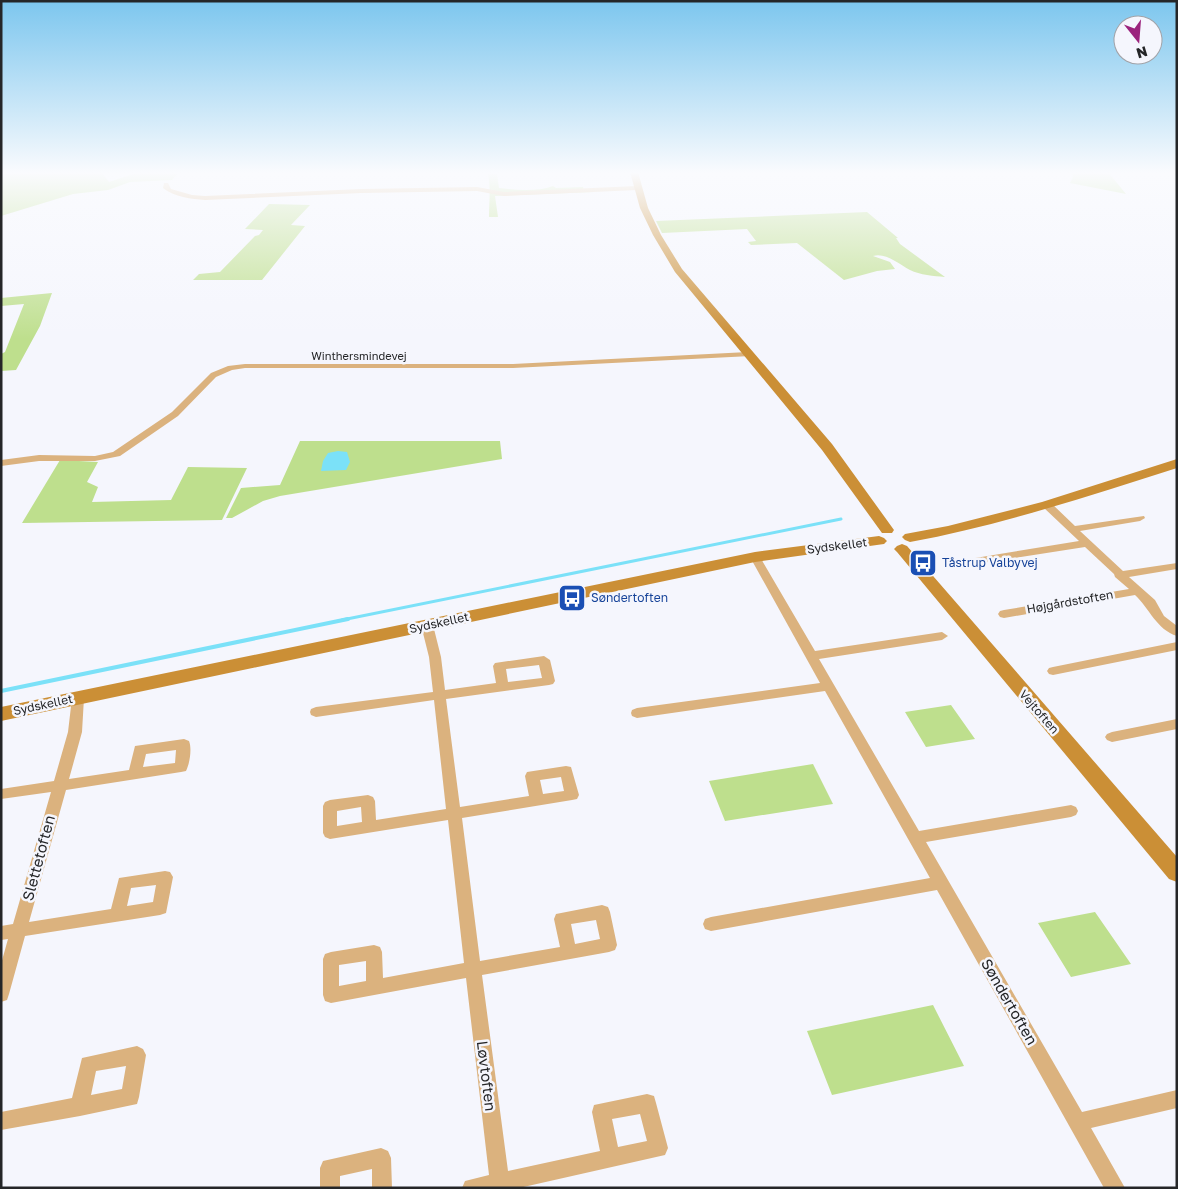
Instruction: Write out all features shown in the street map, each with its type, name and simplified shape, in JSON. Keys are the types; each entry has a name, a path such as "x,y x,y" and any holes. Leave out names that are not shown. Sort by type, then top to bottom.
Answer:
{"street":[{"path":"653,227 678,270 827,447 883,536 897,530 906,543 948,530 1047,505 1177,463"},
{"name":"Winthersmindevej","path":"1,463 40,458 97,458 117,454 175,415 186,405 207,379 226,368 245,366 505,367 748,354"},
{"name":"Højgårdstoften","path":"1047,505 1119,575 1151,603 1159,618 1175,628"},
{"path":"1072,529 1140,518"},
{"name":"Sydskellet","path":"1,714 755,557 883,536"},
{"name":"Vejtoften","path":"906,543 969,630 1177,873"},
{"path":"963,563 1088,543"},
{"name":"Søndertoften","path":"755,557 1115,1188"},
{"name":"Højgårdstoften","path":"1119,575 1177,566"},
{"name":"Højgårdstoften","path":"1004,614 1136,591"},
{"name":"Løvtoften","path":"427,625 435,657 499,1185"},
{"path":"812,656 942,636"},
{"path":"1053,671 1177,646"},
{"path":"637,713 829,686"},
{"path":"316,712 503,687"},
{"name":"Slettetoften","path":"1,994 74,732 78,698"},
{"path":"1112,738 1177,724"},
{"path":"1,794 135,774"},
{"path":"369,827 537,801"},
{"path":"915,838 1071,811"},
{"path":"711,924 941,883"},
{"path":"1,933 118,914"},
{"path":"375,987 569,952"},
{"path":"1078,1122 1177,1099"},
{"path":"1,1121 80,1107"},
{"path":"330,1188 330,1168 381,1158 382,1188"},
{"path":"472,1188 499,1185 611,1158"}],"green space":[{"path":"304,227 262,280 193,280 199,274 220,272 263,230 245,229"},
{"path":"659,227 885,227 898,238 896,238 900,244 945,277 918,273 887,257 878,255 873,256 890,262 895,269 877,271 844,280 797,243 751,245 748,242 756,241 747,229 662,233"},
{"path":"52,293 40,326 16,370 1,371 1,354 5,352 24,304 1,306 1,298"},
{"path":"300,441 500,441 502,459 280,496 263,501 232,518 226,518 241,488 280,485"},
{"path":"60,460 98,462 87,482 98,487 92,502 171,500 188,467 247,468 222,520 22,523"},
{"path":"951,705 975,739 926,747 905,712"},
{"path":"813,764 833,804 725,821 709,781"},
{"path":"1095,912 1131,964 1071,977 1038,923"},
{"path":"933,1005 964,1066 832,1095 807,1031"}],"water":[{"path":"347,452 350,462 346,470 321,471 323,461 328,453"}],"waterway":[{"path":"342,620 841,519"},
{"path":"1,691 348,619"}],"place":[{"name":"Tåstrup Valbyvej","path":"923,563"},
{"name":"Søndertoften","path":"572,598"}]}
